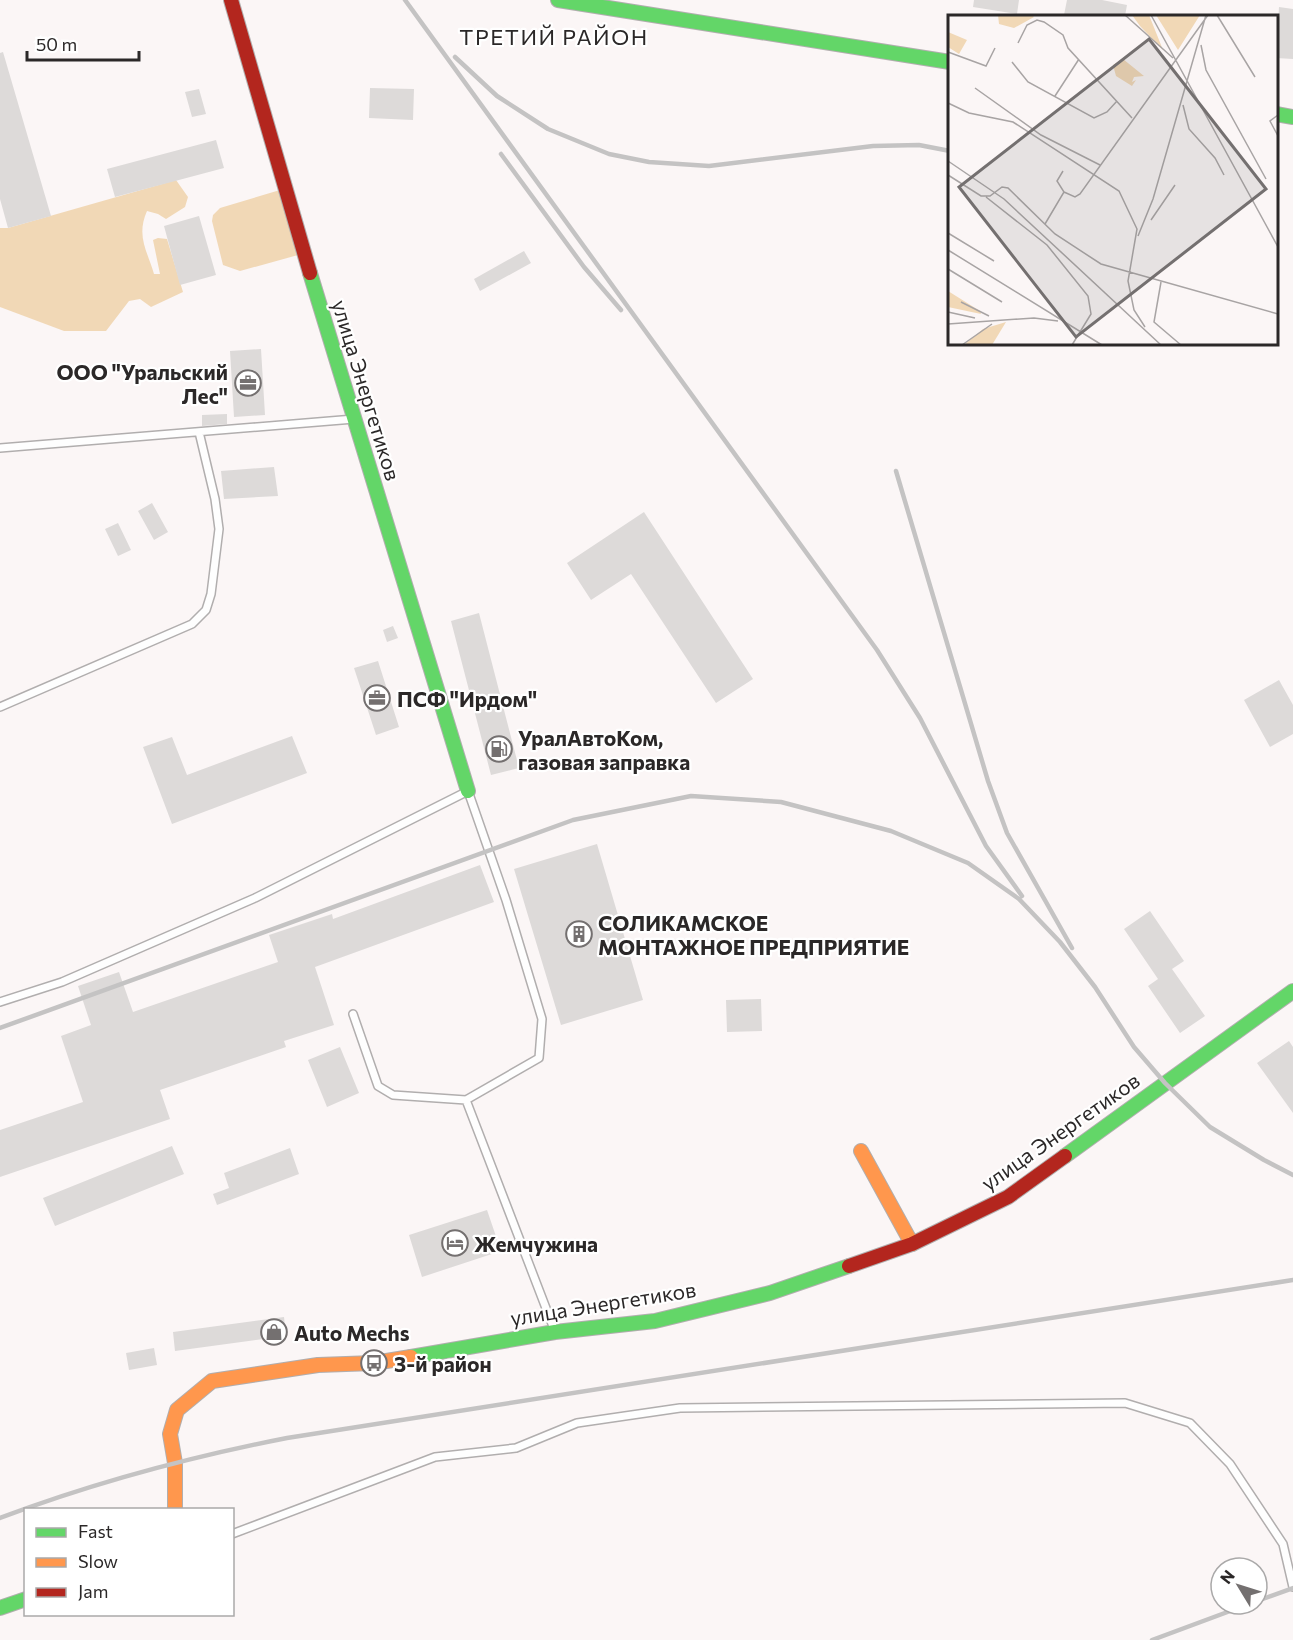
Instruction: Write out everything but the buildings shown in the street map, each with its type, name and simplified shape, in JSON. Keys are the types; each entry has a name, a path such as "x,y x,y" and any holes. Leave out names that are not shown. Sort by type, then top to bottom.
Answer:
{"street":[{"name":"улица Энергетиков","path":"231,0 354,420 468,791"},
{"path":"558,0 948,62"},
{"path":"1278,114 1293,117"},
{"name":"улица Энергетиков","path":"176,1508 175,1464 170,1434 177,1410 212,1381 318,1365 374,1363 555,1332 655,1321 770,1293 912,1244 1008,1197 1293,991"},
{"path":"861,1151 912,1244"},
{"path":"0,1608 24,1600"}],"lane":[{"path":"0,448 354,420"},
{"path":"0,707 192,624 206,610 211,594 219,529 215,499 199,432"},
{"path":"0,1002 62,982 255,898 468,791 506,900 542,1019 539,1058 466,1100 393,1095 378,1086 353,1014"},
{"path":"466,1100 555,1332"},
{"path":"234,1533 435,1457 516,1448 577,1423 680,1408 1125,1403 1190,1423 1230,1464 1283,1544 1293,1587"}],"shaded area":[{"path":"176,180 188,197 185,207 166,219 147,211 142,228 154,274 160,274 153,240 167,239 183,292 151,307 140,299 129,301 106,331 64,331 0,307 0,228 8,228"},
{"path":"280,190 298,255 240,271 223,265 212,221 213,215 220,208"}],"railway":[{"path":"405,0 877,650 920,718 986,846 1022,896"},
{"path":"455,57 497,96 548,129 609,154 649,162 709,166 873,146 919,145 948,151"},
{"path":"501,154 584,267 621,310"},
{"path":"896,471 988,781 1007,833 1072,948"},
{"path":"0,1028 573,820 691,796 781,802 891,831 968,863 1019,899 1060,942 1095,987 1134,1047 1165,1083 1210,1127 1293,1175"},
{"path":"28,1508 142,1472 287,1438 1293,1280"},
{"path":"0,1518 24,1509"},
{"path":"1269,1597 1293,1588"},
{"path":"1152,1640 1217,1616"}],"traffic: fast":[{"path":"558,0 948,62"},
{"path":"1278,114 1293,117"},
{"path":"310,273 468,791"},
{"path":"1065,1156 1293,991"},
{"path":"411,1357 555,1332 655,1321 770,1293 849,1266"},
{"path":"0,1608 24,1600"}],"traffic: slow":[{"path":"861,1151 912,1244"},
{"path":"175,1508 175,1463 170,1434 177,1410 212,1381 318,1365 374,1363 411,1357"}],"traffic: jam":[{"path":"231,0 310,273"},
{"path":"849,1266 912,1244 1008,1197 1065,1156"}],"place":[{"name":"ООО \"Уральский Лес\"","path":"248,383"},
{"name":"ПСФ \"Ирдом\"","path":"377,698"},
{"name":"УралАвтоКом, газовая заправка","path":"499,749"},
{"name":"СОЛИКАМСКОЕ МОНТАЖНОЕ ПРЕДПРИЯТИЕ","path":"579,934"},
{"name":"Жемчужина","path":"455,1243"},
{"name":"Auto Mechs","path":"274,1332"},
{"name":"3-й район","path":"374,1363"}],"district":[{"name":"ТРЕТИЙ РАЙОН","path":"554,36"}]}
